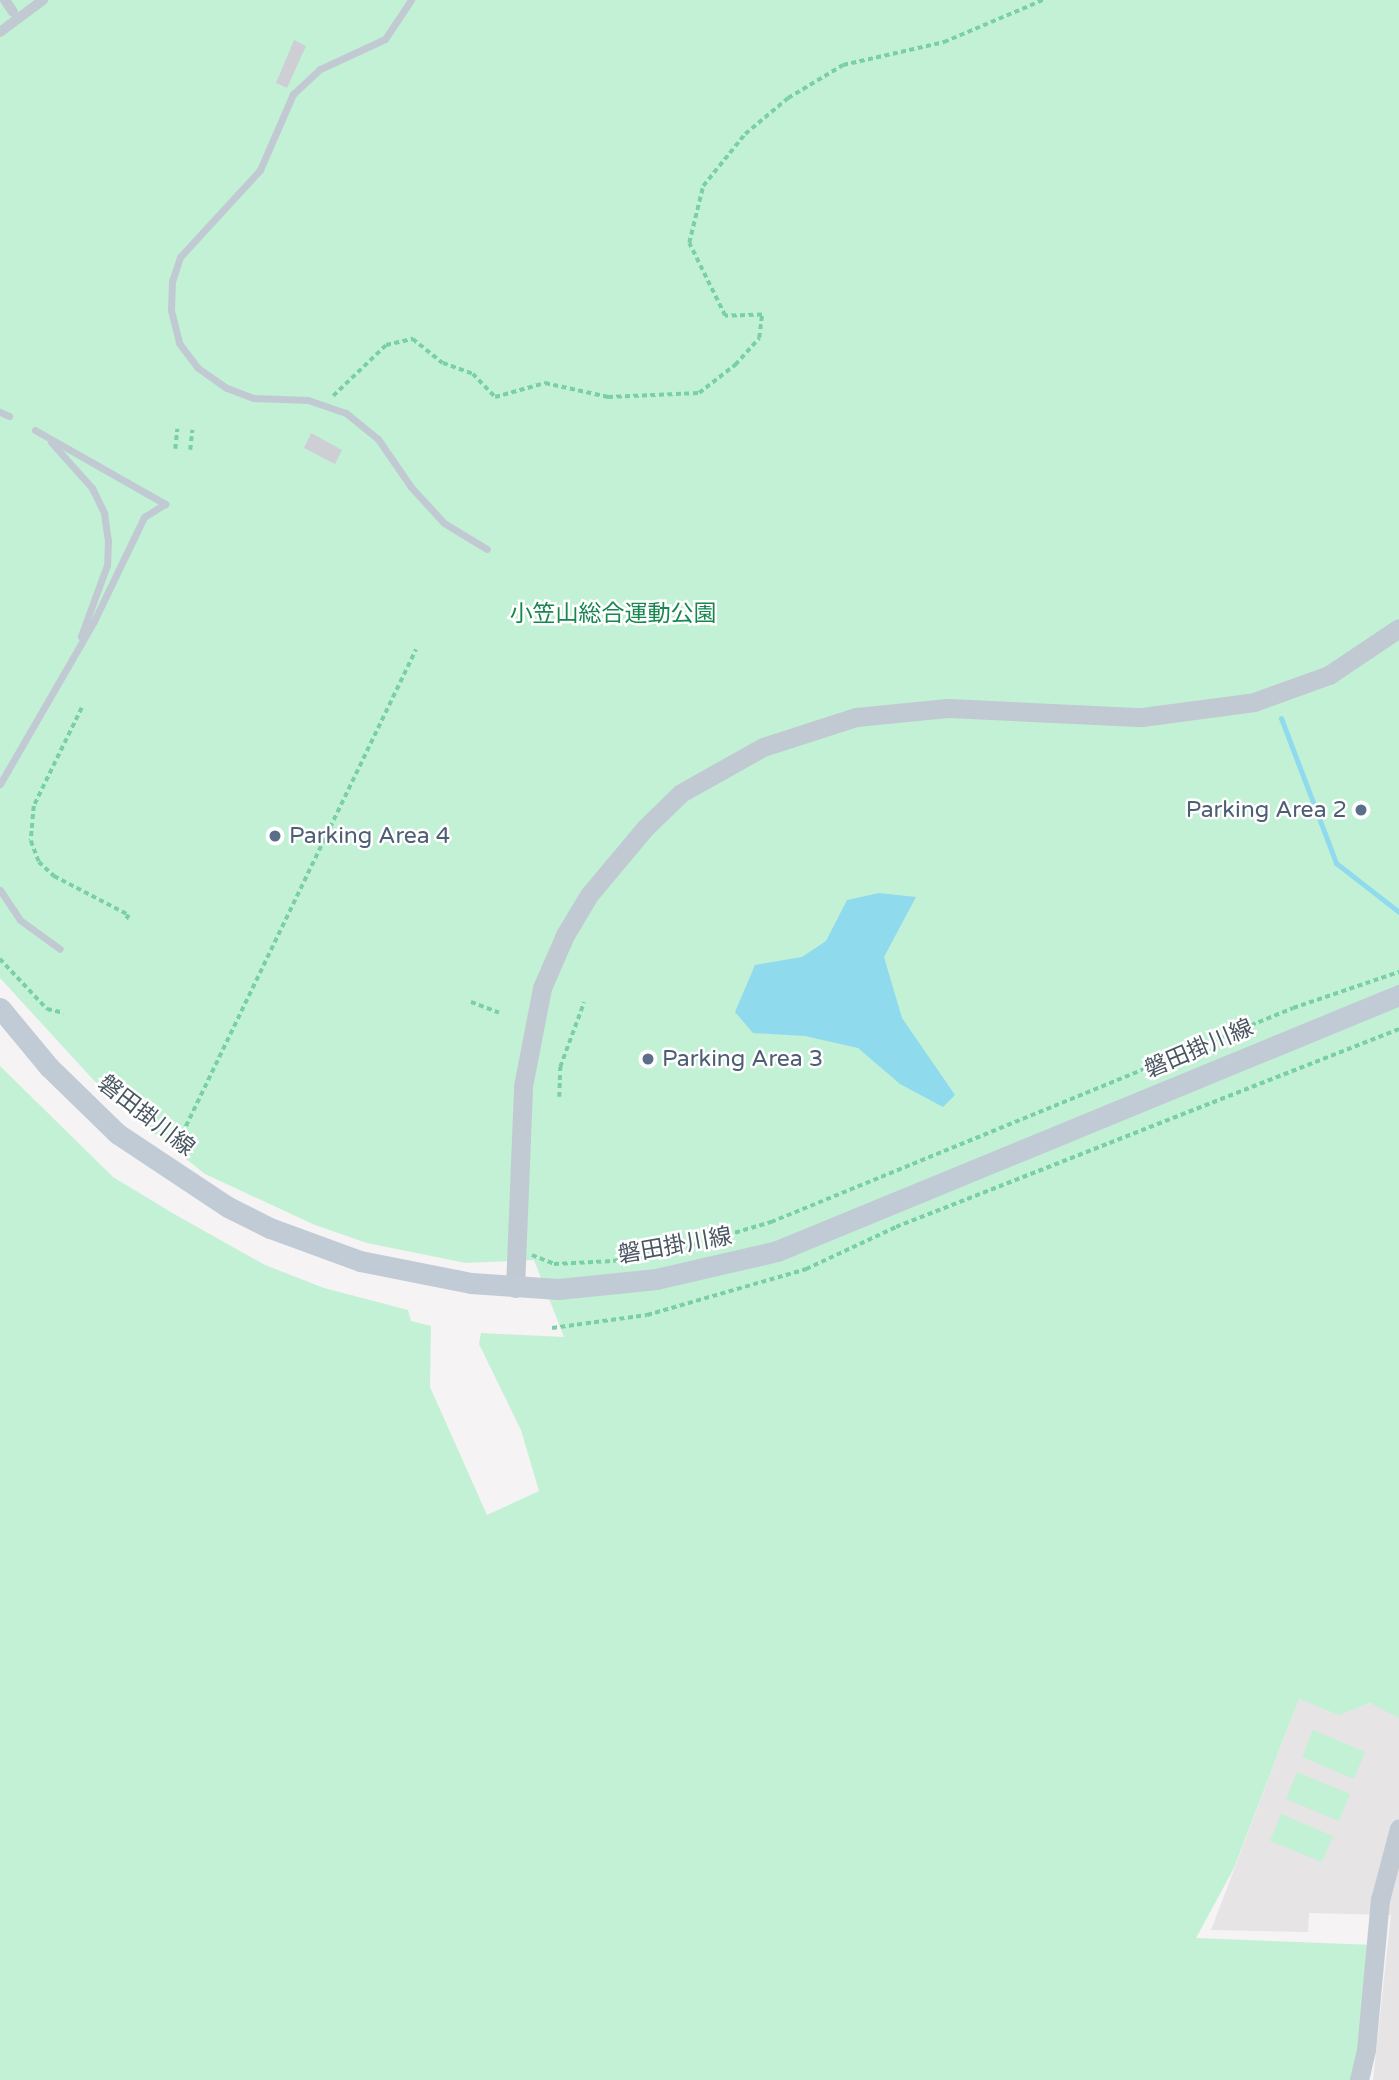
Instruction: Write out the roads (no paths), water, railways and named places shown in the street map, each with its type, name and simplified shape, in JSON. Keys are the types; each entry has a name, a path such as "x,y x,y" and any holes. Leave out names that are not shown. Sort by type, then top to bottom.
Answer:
{"main road":[{"name":"磐田掛川線","path":"0,1008 48,1067 118,1133 229,1207 270,1228 360,1261 515,1288 558,1289 656,1279 777,1251 1399,995"}],"street":[{"path":"5,0 16,16"},
{"path":"0,32 16,16 43,0"},
{"path":"515,1288 523,1086 542,988 565,935 589,895 626,848 681,793 763,747 856,718 948,708 1142,717 1254,702 1329,675 1399,628"},
{"path":"1359,2080 1366,2050 1380,1900 1399,1829"}],"lane":[{"path":"411,0 385,39 320,69 293,94 260,170 186,249 172,281 174,328 198,368 227,388 253,398 324,404 367,428 444,523 487,549"},
{"path":"0,412 9,416"},
{"path":"0,784 76,649 144,517 165,503 51,442 34,430"},
{"path":"51,442 92,488 104,513 108,540 107,565 76,649"},
{"path":"0,890 20,920 60,949"}],"water":[{"path":"879,893 916,897 884,957 902,1018 955,1095 943,1107 900,1084 858,1048 805,1036 753,1033 735,1012 755,965 802,957 826,941 847,900"}],"waterway":[{"path":"1281,718 1336,863 1399,912"}],"place":[{"name":"Parking Area 2","path":"1361,810"},
{"name":"Parking Area 4","path":"275,836"},
{"name":"Parking Area 3","path":"648,1059"}],"park label":[{"name":"小笠山総合運動公園","path":"613,614"}]}
